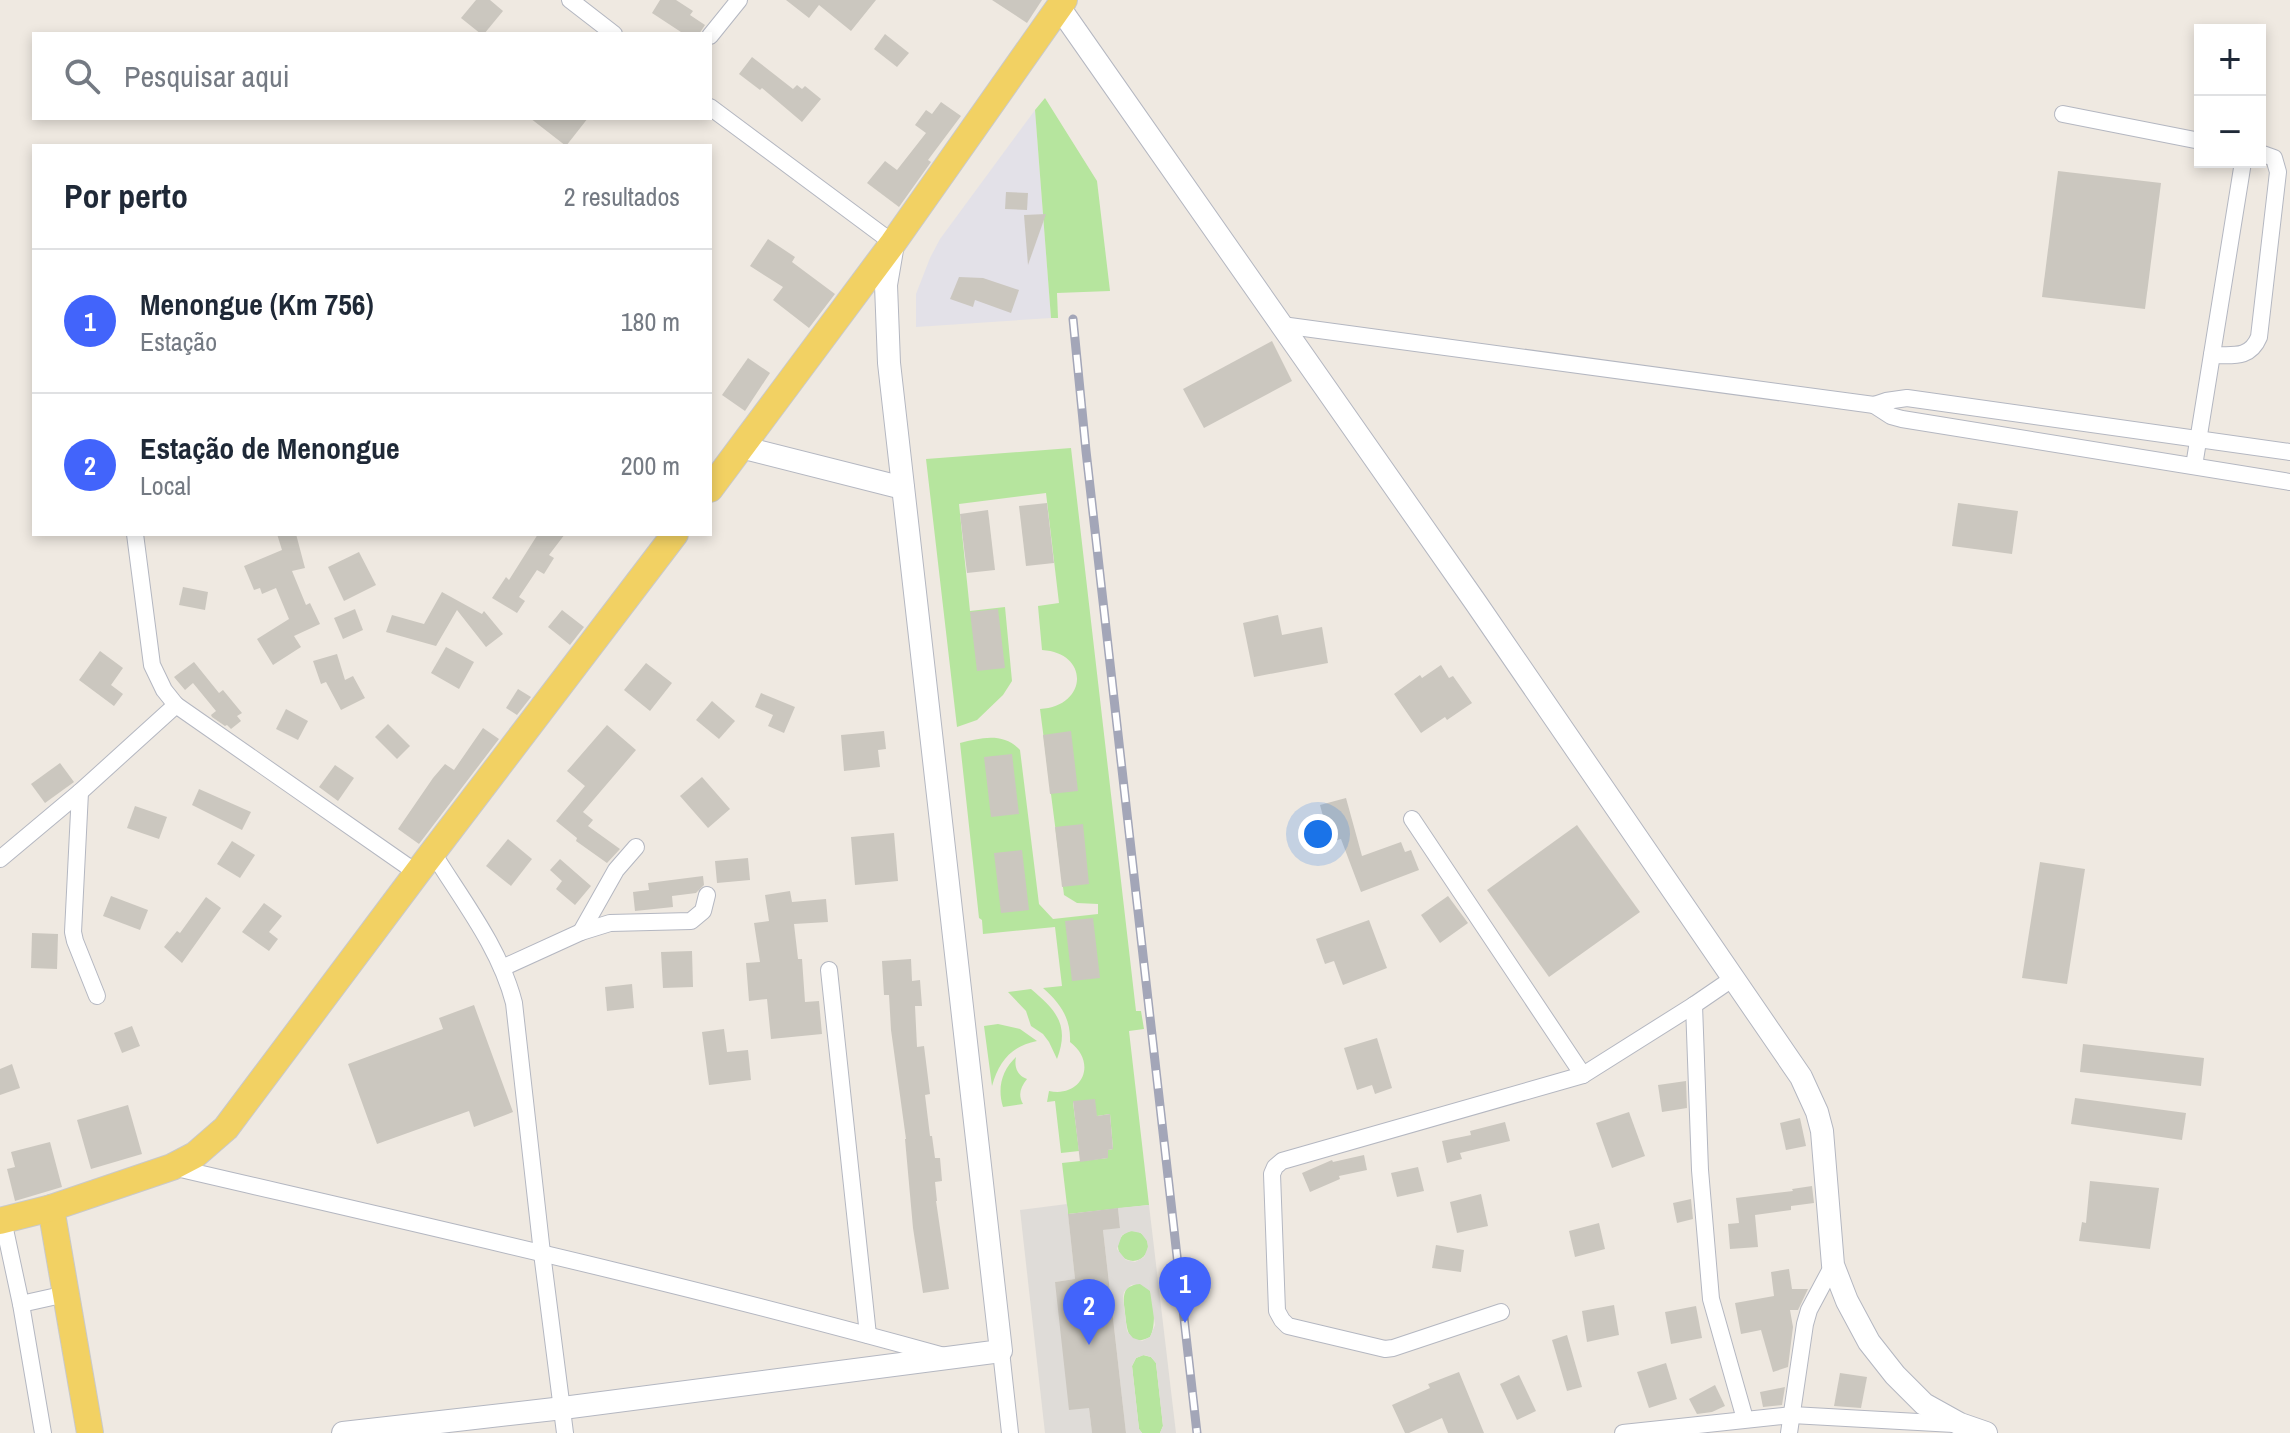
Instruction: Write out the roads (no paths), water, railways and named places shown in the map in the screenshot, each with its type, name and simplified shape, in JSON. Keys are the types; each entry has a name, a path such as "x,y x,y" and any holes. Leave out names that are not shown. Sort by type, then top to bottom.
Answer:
{"main road":[{"path":"712,486 893,243 1062,4 1801,1077 1822,1131 1833,1265 1847,1301 1869,1342 1895,1375 1924,1404 1960,1424 1986,1433"},
{"path":"343,1433 1001,1351 889,363 886,285 893,243"},
{"path":"741,447 903,488"},
{"path":"1,1221 51,1208 172,1167 195,1155 226,1128 673,536"},
{"path":"51,1208 90,1433"}],"street":[{"path":"570,0 611,32"},
{"path":"712,34 739,0"},
{"path":"712,108 893,243"},
{"path":"2063,114 2194,140"},
{"path":"2212,355 2243,355 2250,352 2259,337 2278,172 2274,158 2266,155"},
{"path":"2194,466 2242,168"},
{"path":"1282,325 1874,405 1902,419 2290,482"},
{"path":"1874,405 1907,398 2290,452"},
{"path":"135,536 152,665 164,690 176,705 425,863 502,968 514,1003 565,1433"},
{"path":"0,859 176,705"},
{"path":"80,792 73,932 97,996"},
{"path":"1412,819 1583,1075"},
{"path":"581,932 616,870 636,847"},
{"path":"502,968 581,932 617,921 691,921 703,911 707,895"},
{"path":"829,970 868,1335"},
{"path":"1501,1312 1403,1346 1385,1349 1288,1326 1277,1311 1272,1174 1275,1167 1282,1161 1583,1075 1732,979"},
{"path":"1694,1005 1700,1170 1711,1299 1745,1419"},
{"path":"172,1167 542,1253 948,1357"},
{"path":"1,1221 21,1304 43,1433"},
{"path":"1789,1433 1805,1324 1833,1265"},
{"path":"21,1304 66,1294"},
{"path":"1001,1351 1010,1433"},
{"path":"1623,1433 1792,1415 1960,1424"}],"railway":[{"path":"1073,319 1197,1433"}],"place":[{"name":"Menongue (Km 756)","path":"1185,1323"},
{"name":"Estação de Menongue","path":"1089,1345"}]}
